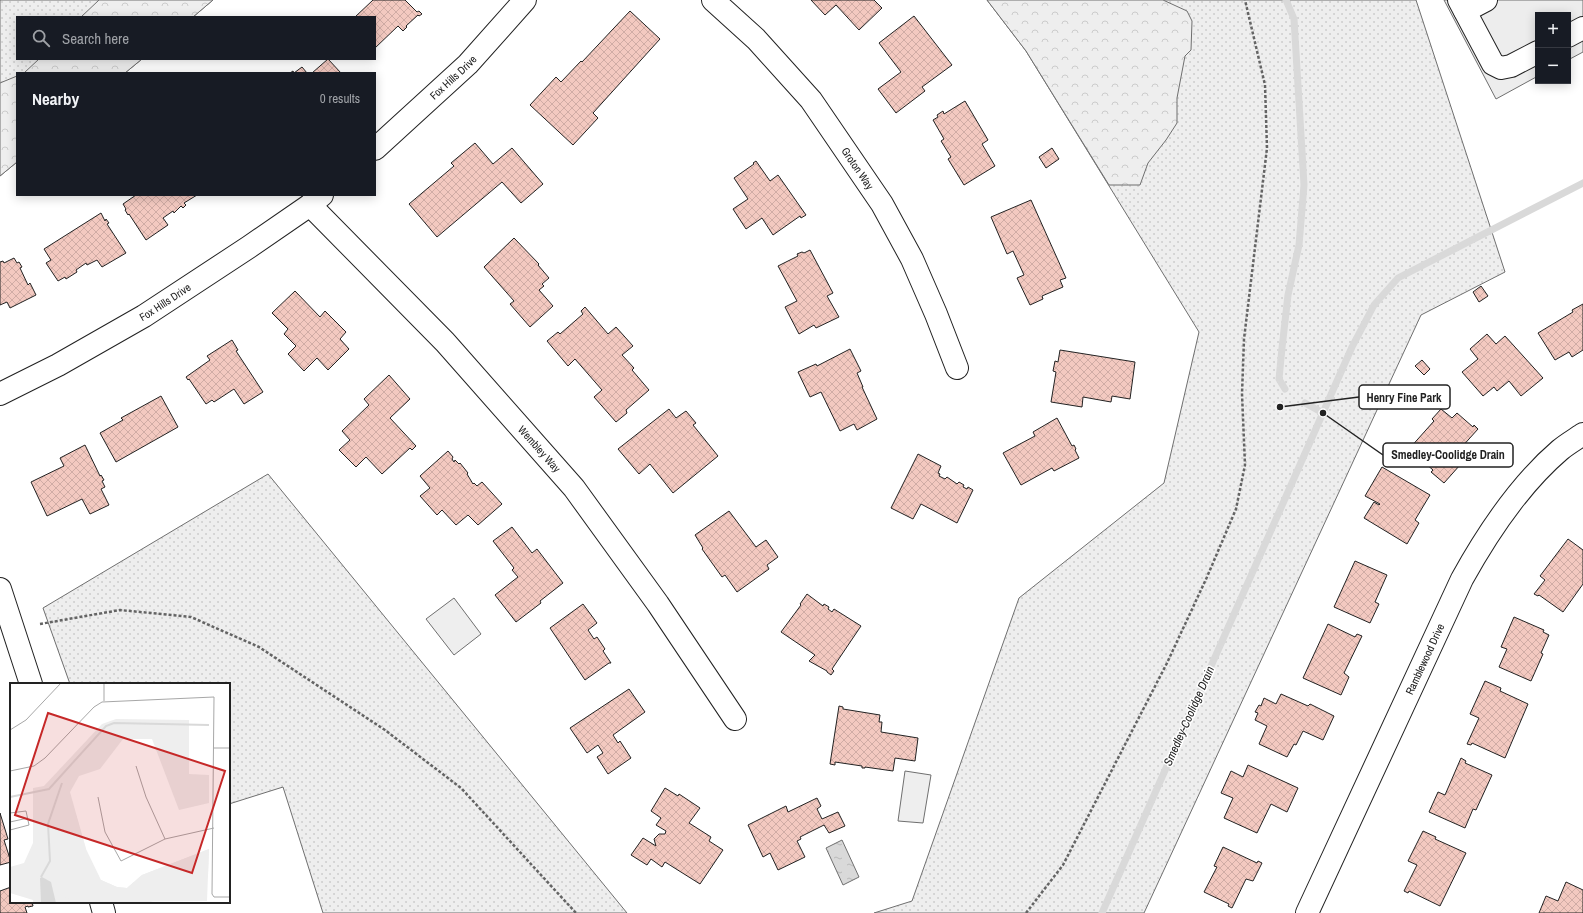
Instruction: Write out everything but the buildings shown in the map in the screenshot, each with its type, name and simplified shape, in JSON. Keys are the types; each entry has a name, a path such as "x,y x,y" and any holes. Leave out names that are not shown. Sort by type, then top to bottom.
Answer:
{"street":[{"name":"Fox Hills Drive","path":"376,148 468,64 526,0"},
{"name":"Groton Way","path":"713,0 756,39 811,100 882,204 912,259 936,314 956,368"},
{"path":"1486,0 1462,6 1493,64 1501,68 1510,66 1535,54"},
{"path":"1571,34 1583,28"},
{"name":"Fox Hills Drive","path":"0,394 58,365 144,316 250,248 316,200"},
{"name":"Wembley Way","path":"316,200 445,342 574,488 658,604 735,720"},
{"name":"Ramblewood Drive","path":"1307,913 1462,579 1484,540 1514,499 1536,475 1560,450 1583,434"},
{"path":"0,589 31,683"},
{"path":"101,903 104,913"}],"path":[{"path":"1026,913 1067,858 1167,663 1207,577 1236,509 1245,465 1242,394 1244,339 1267,148 1266,86 1245,0"},
{"path":"40,624 120,610 191,618 259,647 384,730 461,788 576,913"}],"green space":[{"path":"0,0 213,0 194,16 16,16 16,60 141,60 126,72 16,72 16,163 0,176"},
{"path":"99,0 213,0 194,16 82,16"},
{"path":"987,0 1416,0 1505,272 1421,315 1144,913 874,913 912,901 1019,598 1164,483 1199,332 1026,51"},
{"path":"987,0 1163,0 1187,11 1192,21 1191,50 1185,56 1177,98 1177,123 1148,163 1140,185 1109,185 1026,51"},
{"path":"38,60 141,60 126,72 25,72"},
{"path":"16,76 16,163 0,176 0,83"},
{"path":"268,474 627,913 323,913 283,787 230,804 230,683 70,683 43,608"},
{"path":"454,598 481,634 454,655 426,619"},
{"path":"905,771 931,775 923,823 898,821"}],"shaded area":[{"path":"1444,0 1583,0 1583,52 1571,58 1571,12 1535,12 1535,78 1496,99"}],"water":[{"path":"842,840 859,877 843,885 826,848"}],"waterway":[{"path":"1285,389 1279,379 1288,295 1299,245 1304,185 1294,19 1286,0"},
{"name":"Smedley-Coolidge Drain","path":"1102,913 1352,347 1374,305 1398,278 1583,183"},
{"path":"1305,403 1323,413"}],"place":[{"name":"Henry Fine Park","path":"1280,407"},
{"name":"Smedley-Coolidge Drain","path":"1323,413"}]}
